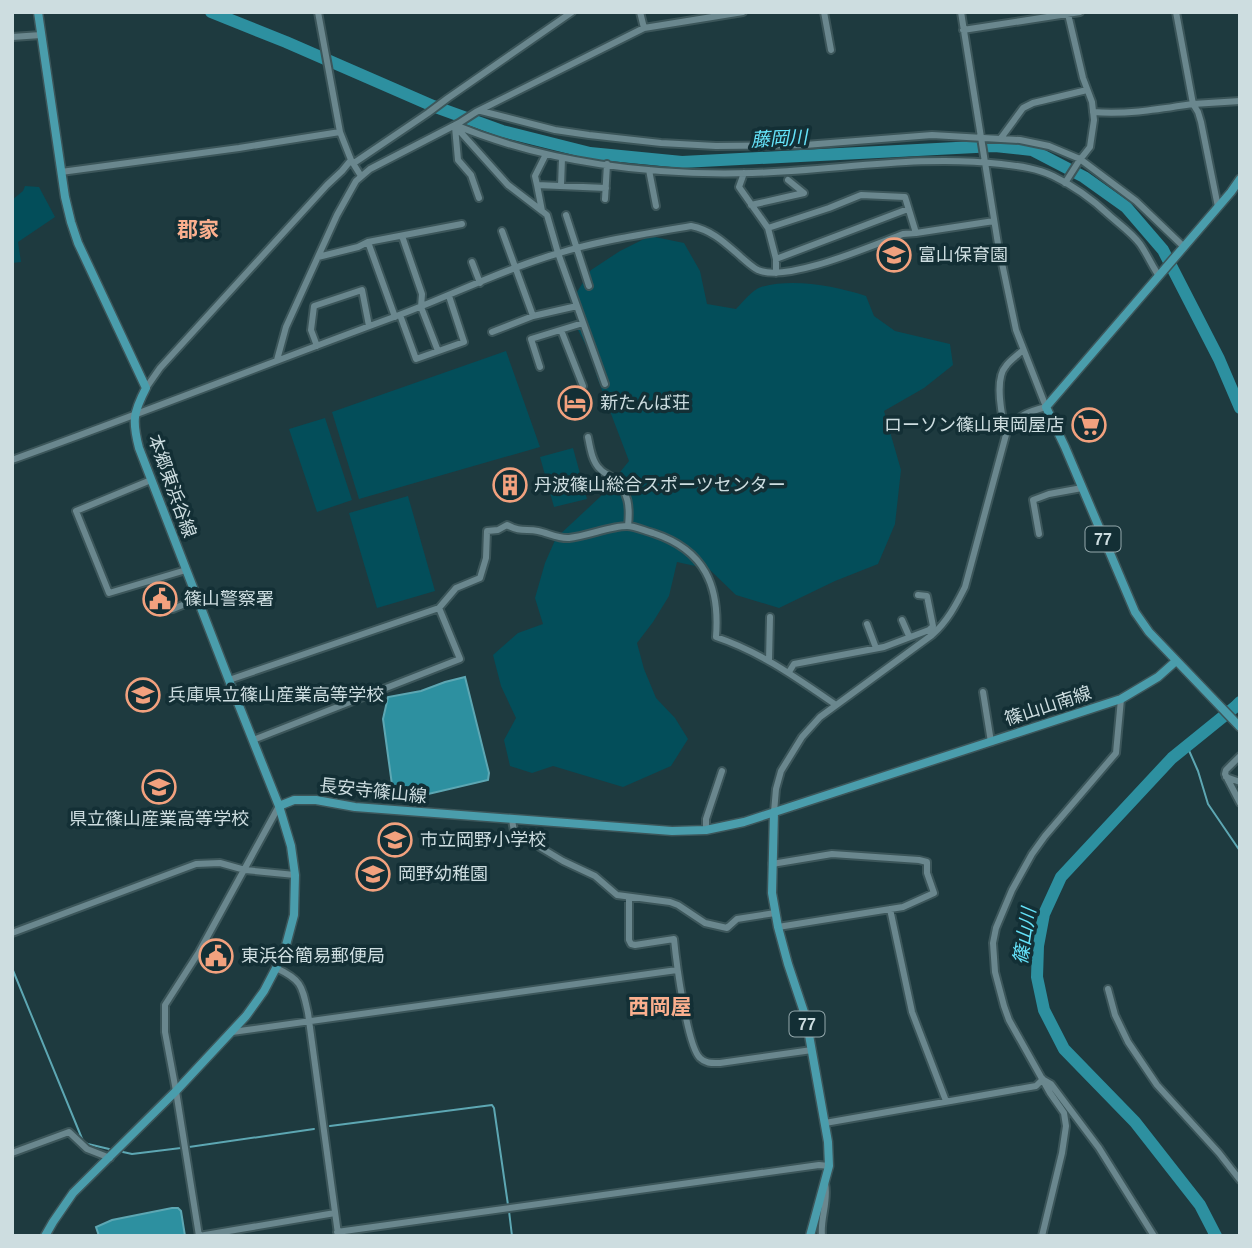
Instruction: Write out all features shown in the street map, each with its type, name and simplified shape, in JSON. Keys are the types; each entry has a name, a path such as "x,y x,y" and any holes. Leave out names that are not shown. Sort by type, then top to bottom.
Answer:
{"main road":[{"path":"38,12 61,172 71,222 78,243 146,388"},
{"path":"1046,407 1240,178"},
{"name":"本郷東浜谷線","path":"146,388 134,415 139,448 279,806"},
{"name":"77","path":"1046,407 1135,612 1176,661"},
{"path":"1176,661 1240,727"},
{"name":"篠山山南線","path":"774,812 1121,699 1158,677 1176,661"},
{"name":"長安寺篠山線","path":"279,806 294,800 316,800 355,807 672,831 706,830 774,812"},
{"path":"45,1236 74,1194 232,1032 264,990 276,968 285,949 293,915 295,875 291,846 279,806"},
{"name":"77","path":"774,812 772,893 775,913 806,1018 828,1142 829,1166 810,1236"}],"street":[{"path":"318,12 340,132 361,176"},
{"path":"146,388 160,368 352,161 428,113 572,12"},
{"path":"640,12 644,27"},
{"path":"277,360 286,327 337,215 356,181 370,169 644,27 744,12"},
{"path":"824,12 831,50"},
{"path":"789,672 794,664 884,647 909,636 940,629 955,608 965,587 1006,433 1014,421 1025,413 1046,407 1016,330 994,221 961,12"},
{"path":"963,30 1035,16 1080,12"},
{"path":"1176,12 1193,104 1201,121 1218,207"},
{"path":"1066,182 1090,147 1094,129 1093,112 1068,14"},
{"path":"12,37 41,35"},
{"path":"1001,138 1023,108 1032,103 1087,90"},
{"path":"1093,112 1144,111 1240,101"},
{"path":"479,111 555,130 609,138 716,146 805,145 932,135 1020,140 1049,146 1079,160 1136,201 1182,249"},
{"path":"457,124 484,137 562,158 649,170 744,173 984,160 1033,169 1066,182 1084,194 1139,242 1160,274"},
{"path":"457,124 457,160 471,175 479,198"},
{"path":"457,124 508,185 548,215 558,253 605,384"},
{"path":"61,172 340,132"},
{"path":"541,211 535,176 546,154"},
{"path":"561,186 562,158"},
{"path":"605,199 607,164"},
{"path":"649,170 656,206"},
{"path":"744,173 739,187 768,228 776,259 776,273"},
{"path":"751,205 804,193 788,180"},
{"path":"537,185 606,188"},
{"path":"768,228 860,195 905,197 916,233"},
{"path":"776,259 908,209"},
{"path":"566,215 589,286"},
{"path":"12,460 421,307 515,268 577,248 691,226 703,228 721,239 758,270 776,273 820,265 903,234 994,221"},
{"path":"318,257 368,242 462,224"},
{"path":"502,231 533,316"},
{"path":"402,236 422,294 421,307 438,351"},
{"path":"368,242 416,359 464,342 449,296"},
{"path":"472,262 480,283"},
{"path":"317,346 311,330 314,306 362,290 369,326"},
{"path":"492,332 533,316 577,306"},
{"path":"540,367 531,340 583,323"},
{"path":"561,330 583,386"},
{"path":"1006,433 1002,419 1000,375 1006,365 1023,350"},
{"path":"587,437 600,470 613,477 627,494 628,526"},
{"path":"151,480 76,511 109,593 186,570"},
{"path":"1039,534 1033,500 1082,488"},
{"path":"205,699 230,684 439,608 456,588 480,578 486,558 487,531 498,530 507,525 517,530 537,531 566,538 628,526 675,542 705,569 712,583 715,600 716,637 736,644 789,672 836,705"},
{"path":"774,812 781,771 802,737 820,717 931,632 933,626 927,596 918,595"},
{"path":"173,609 197,599"},
{"path":"253,740 460,659 439,608"},
{"path":"769,662 770,617"},
{"path":"902,620 909,636"},
{"path":"867,624 876,648"},
{"path":"983,692 991,741"},
{"path":"1042,1236 1062,1153 1066,1126 1064,1113 1009,1020 995,972 993,943 996,928 1012,890 1032,854 1116,753 1121,699"},
{"path":"1240,756 1226,770 1226,778 1240,803"},
{"path":"706,830 706,819 722,771"},
{"path":"1226,778 1240,782"},
{"path":"279,806 245,870 165,1006 165,1032 199,1236 335,1213"},
{"path":"512,820 514,831 519,837 595,876 617,895 670,902 705,923 727,928 737,919 775,913"},
{"path":"772,864 832,854 927,862 927,873 934,893 904,907 778,927"},
{"path":"12,933 196,864 220,863 245,870 295,875"},
{"path":"629,898 631,944 674,940 689,1030 699,1058 708,1063 720,1063 812,1050"},
{"path":"890,909 912,1012 946,1101"},
{"path":"276,968 292,975 304,995 338,1234 819,1165 829,1166"},
{"path":"232,1032 677,970"},
{"path":"1108,989 1115,1015 1128,1042 1157,1085 1240,1180"},
{"path":"825,1123 1036,1086 1043,1079"},
{"path":"1043,1079 1051,1084 1099,1148 1154,1236"},
{"path":"12,1153 69,1132 86,1149 110,1158"},
{"path":"822,1236 827,1193 825,1183"}],"shaded area":[{"path":"25,186 39,187 55,217 18,242 21,262 12,263 12,200"},
{"path":"650,236 684,243 700,271 707,304 736,309 751,293 774,284 814,284 841,289 866,296 874,316 895,331 950,344 953,365 924,388 884,411 901,470 895,524 878,564 779,608 736,595 709,569 677,562 669,596 637,643 656,698 675,718 688,739 671,766 623,787 553,766 532,773 510,766 504,740 516,718 501,686 493,655 518,633 543,624 535,598 545,563 556,538 600,497 629,461 592,357 578,330 575,295 591,270"},
{"path":"506,351 540,447 359,499 332,412"},
{"path":"325,418 352,500 317,512 289,429"},
{"path":"573,448 587,499 554,507 540,457"},
{"path":"408,496 435,591 377,608 349,513"},
{"path":"465,677 489,773 488,780 424,795 393,792 383,719 388,697 421,691"},
{"path":"172,1208 181,1211 185,1236 99,1236 96,1227 112,1220"}],"waterway":[{"name":"藤岡川","path":"211,12 433,106 502,131 590,153 682,162 995,146 1032,150 1084,177 1126,207 1163,250 1219,359 1240,408"},
{"name":"篠山川","path":"1216,1236 1200,1205 1135,1122 1064,1049 1044,1010 1037,977 1038,946 1044,914 1061,877 1172,758 1240,702"},
{"path":"1187,746 1208,804 1240,851"},
{"path":"12,968 83,1141 109,1149"},
{"path":"330,1126 492,1105 508,1205"},
{"path":"189,1147 314,1129"},
{"path":"123,1152 132,1154 181,1148"},
{"path":"509,1211 512,1236"}],"place":[{"name":"富山保育園","path":"894,255"},
{"name":"新たんば荘","path":"575,403"},
{"name":"ローソン篠山東岡屋店","path":"1089,425"},
{"name":"丹波篠山総合スポーツセンター","path":"510,485"},
{"name":"篠山警察署","path":"160,599"},
{"name":"兵庫県立篠山産業高等学校","path":"143,695"},
{"name":"県立篠山産業高等学校","path":"159,787"},
{"name":"市立岡野小学校","path":"395,840"},
{"name":"岡野幼稚園","path":"373,874"},
{"name":"東浜谷簡易郵便局","path":"216,956"}],"district":[{"name":"郡家","path":"198,230"},
{"name":"西岡屋","path":"660,1007"}]}
